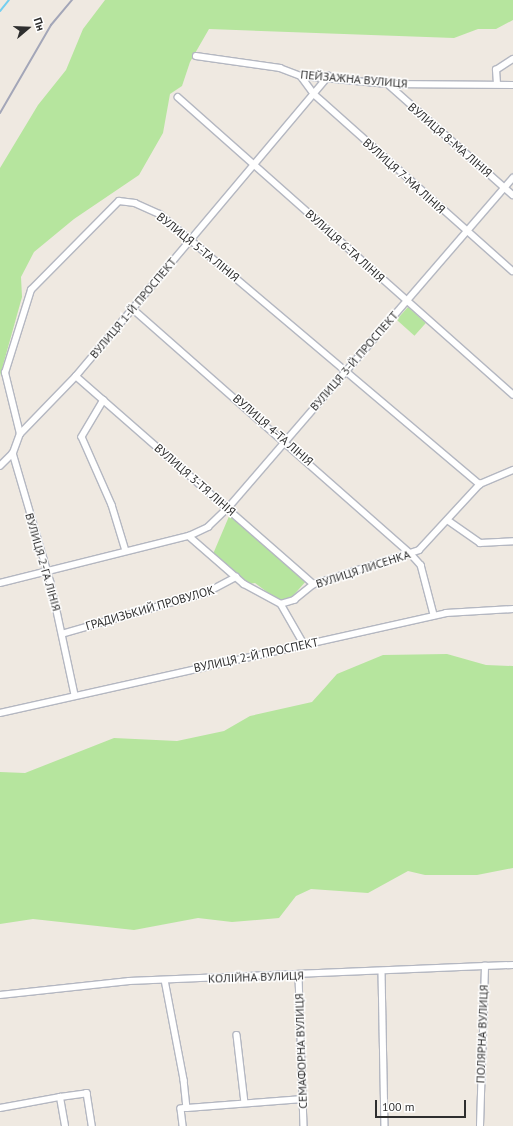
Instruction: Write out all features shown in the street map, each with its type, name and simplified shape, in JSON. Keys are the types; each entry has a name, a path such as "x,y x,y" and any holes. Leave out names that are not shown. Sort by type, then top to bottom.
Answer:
{"street":[{"name":"ПЕЙЗАЖНА ВУЛИЦЯ","path":"196,56 280,68 301,76 329,76 388,84 513,85"},
{"path":"497,84 496,70 513,59"},
{"name":"ВУЛИЦЯ 7-МА ЛІНІЯ","path":"301,76 314,94 466,231 513,271"},
{"name":"ВУЛИЦЯ 1-Й ПРОСПЕКТ","path":"0,466 13,453 20,434 76,376 329,76"},
{"name":"ВУЛИЦЯ 8-МА ЛІНІЯ","path":"388,84 513,195"},
{"name":"ВУЛИЦЯ 6-ТА ЛІНІЯ","path":"178,97 513,394"},
{"name":"ВУЛИЦЯ 3-Й ПРОСПЕКТ","path":"188,536 208,527 228,508 285,440 513,178"},
{"name":"ВУЛИЦЯ 5-ТА ЛІНІЯ","path":"20,434 4,373 31,290 119,201 135,203 160,214 347,370 480,484"},
{"name":"ВУЛИЦЯ 4-ТА ЛІНІЯ","path":"133,309 285,440 411,554 421,565 434,616"},
{"name":"ВУЛИЦЯ 3-ТЯ ЛІНІЯ","path":"76,376 314,584"},
{"path":"104,400 82,437 112,505 126,551"},
{"name":"ВУЛИЦЯ 2-ГА ЛІНІЯ","path":"13,453 48,572 75,695"},
{"name":"ВУЛИЦЯ ЛИСЕНКА","path":"281,604 294,600 314,584 411,554 449,521 480,484 513,470"},
{"path":"449,521 480,543 513,541"},
{"path":"0,583 188,536 236,577 281,604 304,644"},
{"name":"ГРАДИЗЬКИЙ ПРОВУЛОК","path":"62,634 208,592 236,577"},
{"name":"ВУЛИЦЯ 2-Й ПРОСПЕКТ","path":"0,713 75,695 434,616 513,609"},
{"name":"КОЛІЙНА ВУЛИЦЯ","path":"0,995 165,980 299,976 513,965"},
{"name":"ПОЛЯРНА ВУЛИЦЯ","path":"480,1126 485,966"},
{"path":"382,972 385,1126"},
{"name":"СЕМАФОРНА ВУЛИЦЯ","path":"299,976 304,1126"},
{"path":"165,980 187,1108"},
{"path":"237,1035 245,1103"},
{"path":"0,1108 87,1093 92,1126"},
{"path":"60,1097 65,1126"},
{"path":"183,1126 181,1109 303,1099"}],"green space":[{"path":"105,0 513,0 513,20 496,29 478,29 454,38 209,29 190,62 182,86 170,94 163,133 139,175 74,219 34,252 21,277 22,297 0,376 0,168 38,105 66,70 83,29"},
{"path":"408,307 426,323 414,336 397,320"},
{"path":"230,514 307,580 291,598 279,601 255,583 249,584 213,554"},
{"path":"447,654 486,665 513,666 513,868 477,875 425,875 408,871 368,893 311,889 296,896 279,918 232,922 198,918 134,930 33,919 0,924 0,772 25,773 114,738 177,741 224,731 250,716 312,702 337,674 383,655"}],"waterway":[{"path":"0,11 9,0"}],"railway":[{"path":"0,113 51,25 72,0"}]}
